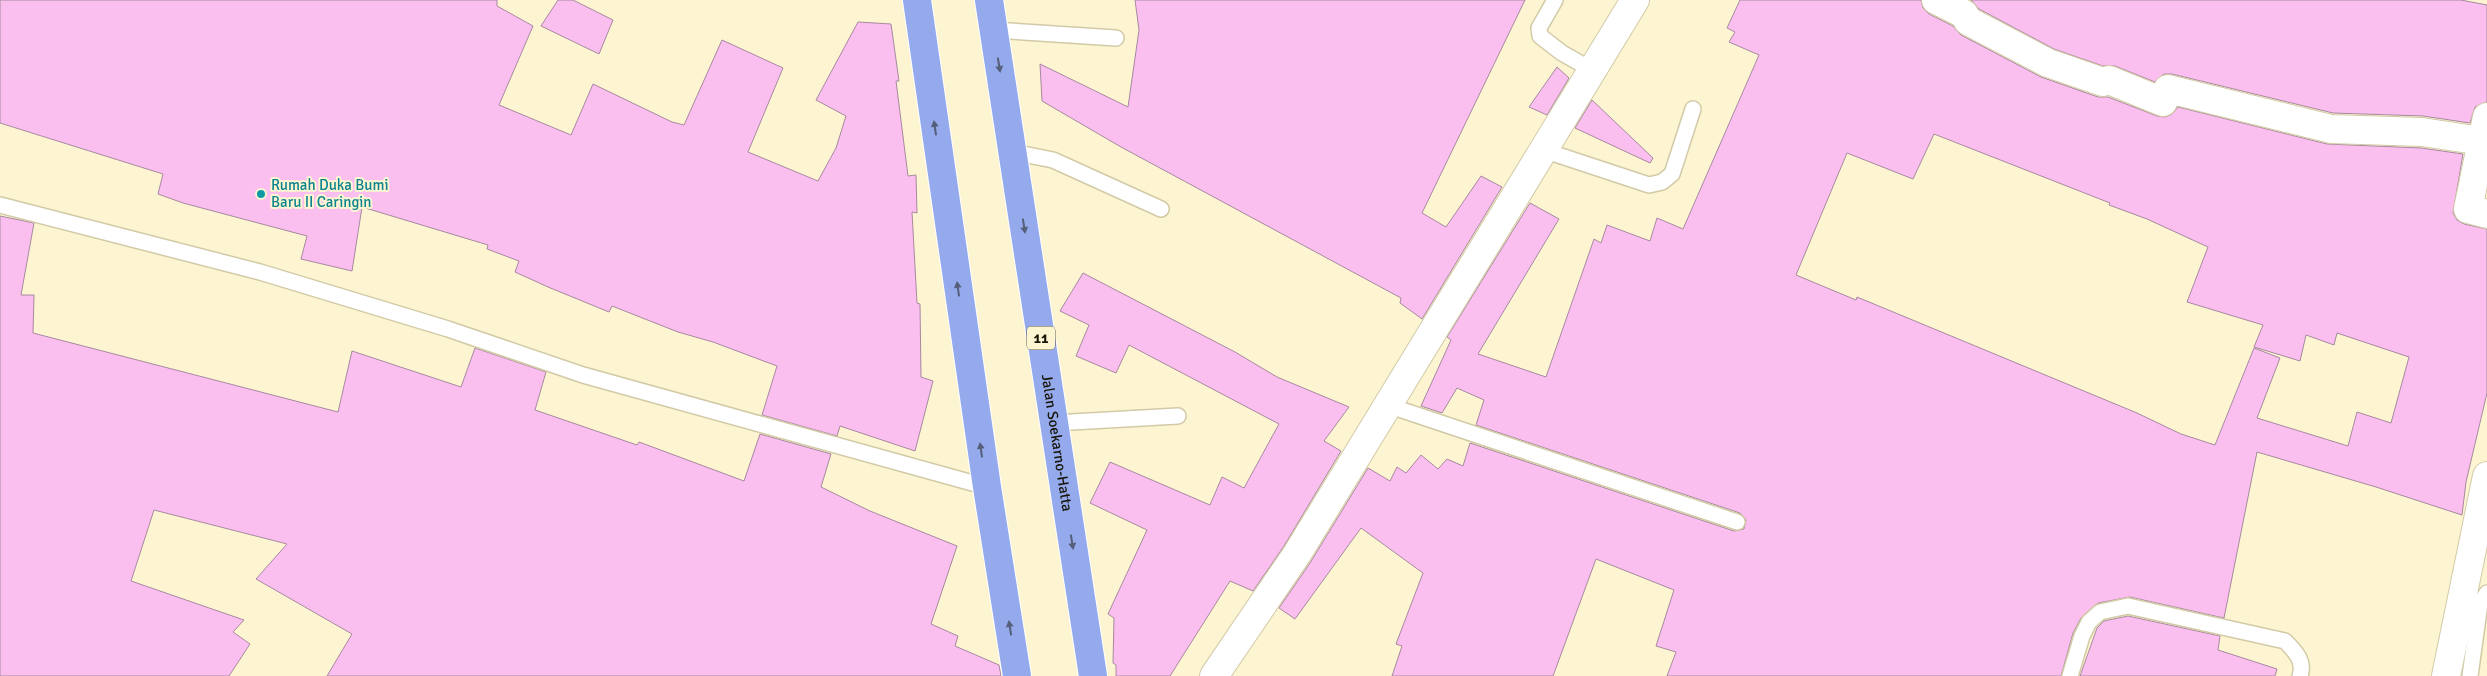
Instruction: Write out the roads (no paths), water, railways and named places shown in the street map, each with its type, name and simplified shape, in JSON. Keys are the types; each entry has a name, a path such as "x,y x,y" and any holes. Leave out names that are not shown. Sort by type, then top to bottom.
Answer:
{"highway":[{"path":"917,0 987,487 1017,676"},
{"name":"Jalan Soekarno-Hatta","path":"989,0 1093,676"}],"street":[{"path":"1214,676 1297,554 1635,0"},
{"path":"1936,0 1964,14 1968,21 2048,63 2103,82 2110,80 2163,102 2168,89 2331,129 2422,132 2485,129 2468,210 2487,214"},
{"path":"2446,676 2487,476"}],"lane":[{"path":"1555,0 1539,28 1540,36 1562,53 1592,70"},
{"path":"994,30 1116,38"},
{"path":"1543,150 1649,185 1662,182 1672,174 1693,109"},
{"path":"1013,152 1052,160 1161,209"},
{"path":"0,205 260,272 448,329 583,375 987,487"},
{"path":"1387,405 1737,522"},
{"path":"1054,423 1178,416"},
{"path":"2470,676 2480,603 2487,593"},
{"path":"2070,676 2082,636 2090,622 2100,612 2128,606 2285,641 2299,654 2302,671 2300,676"}],"place":[{"name":"Rumah Duka Bumi Baru II Caringin","path":"261,194"}]}
